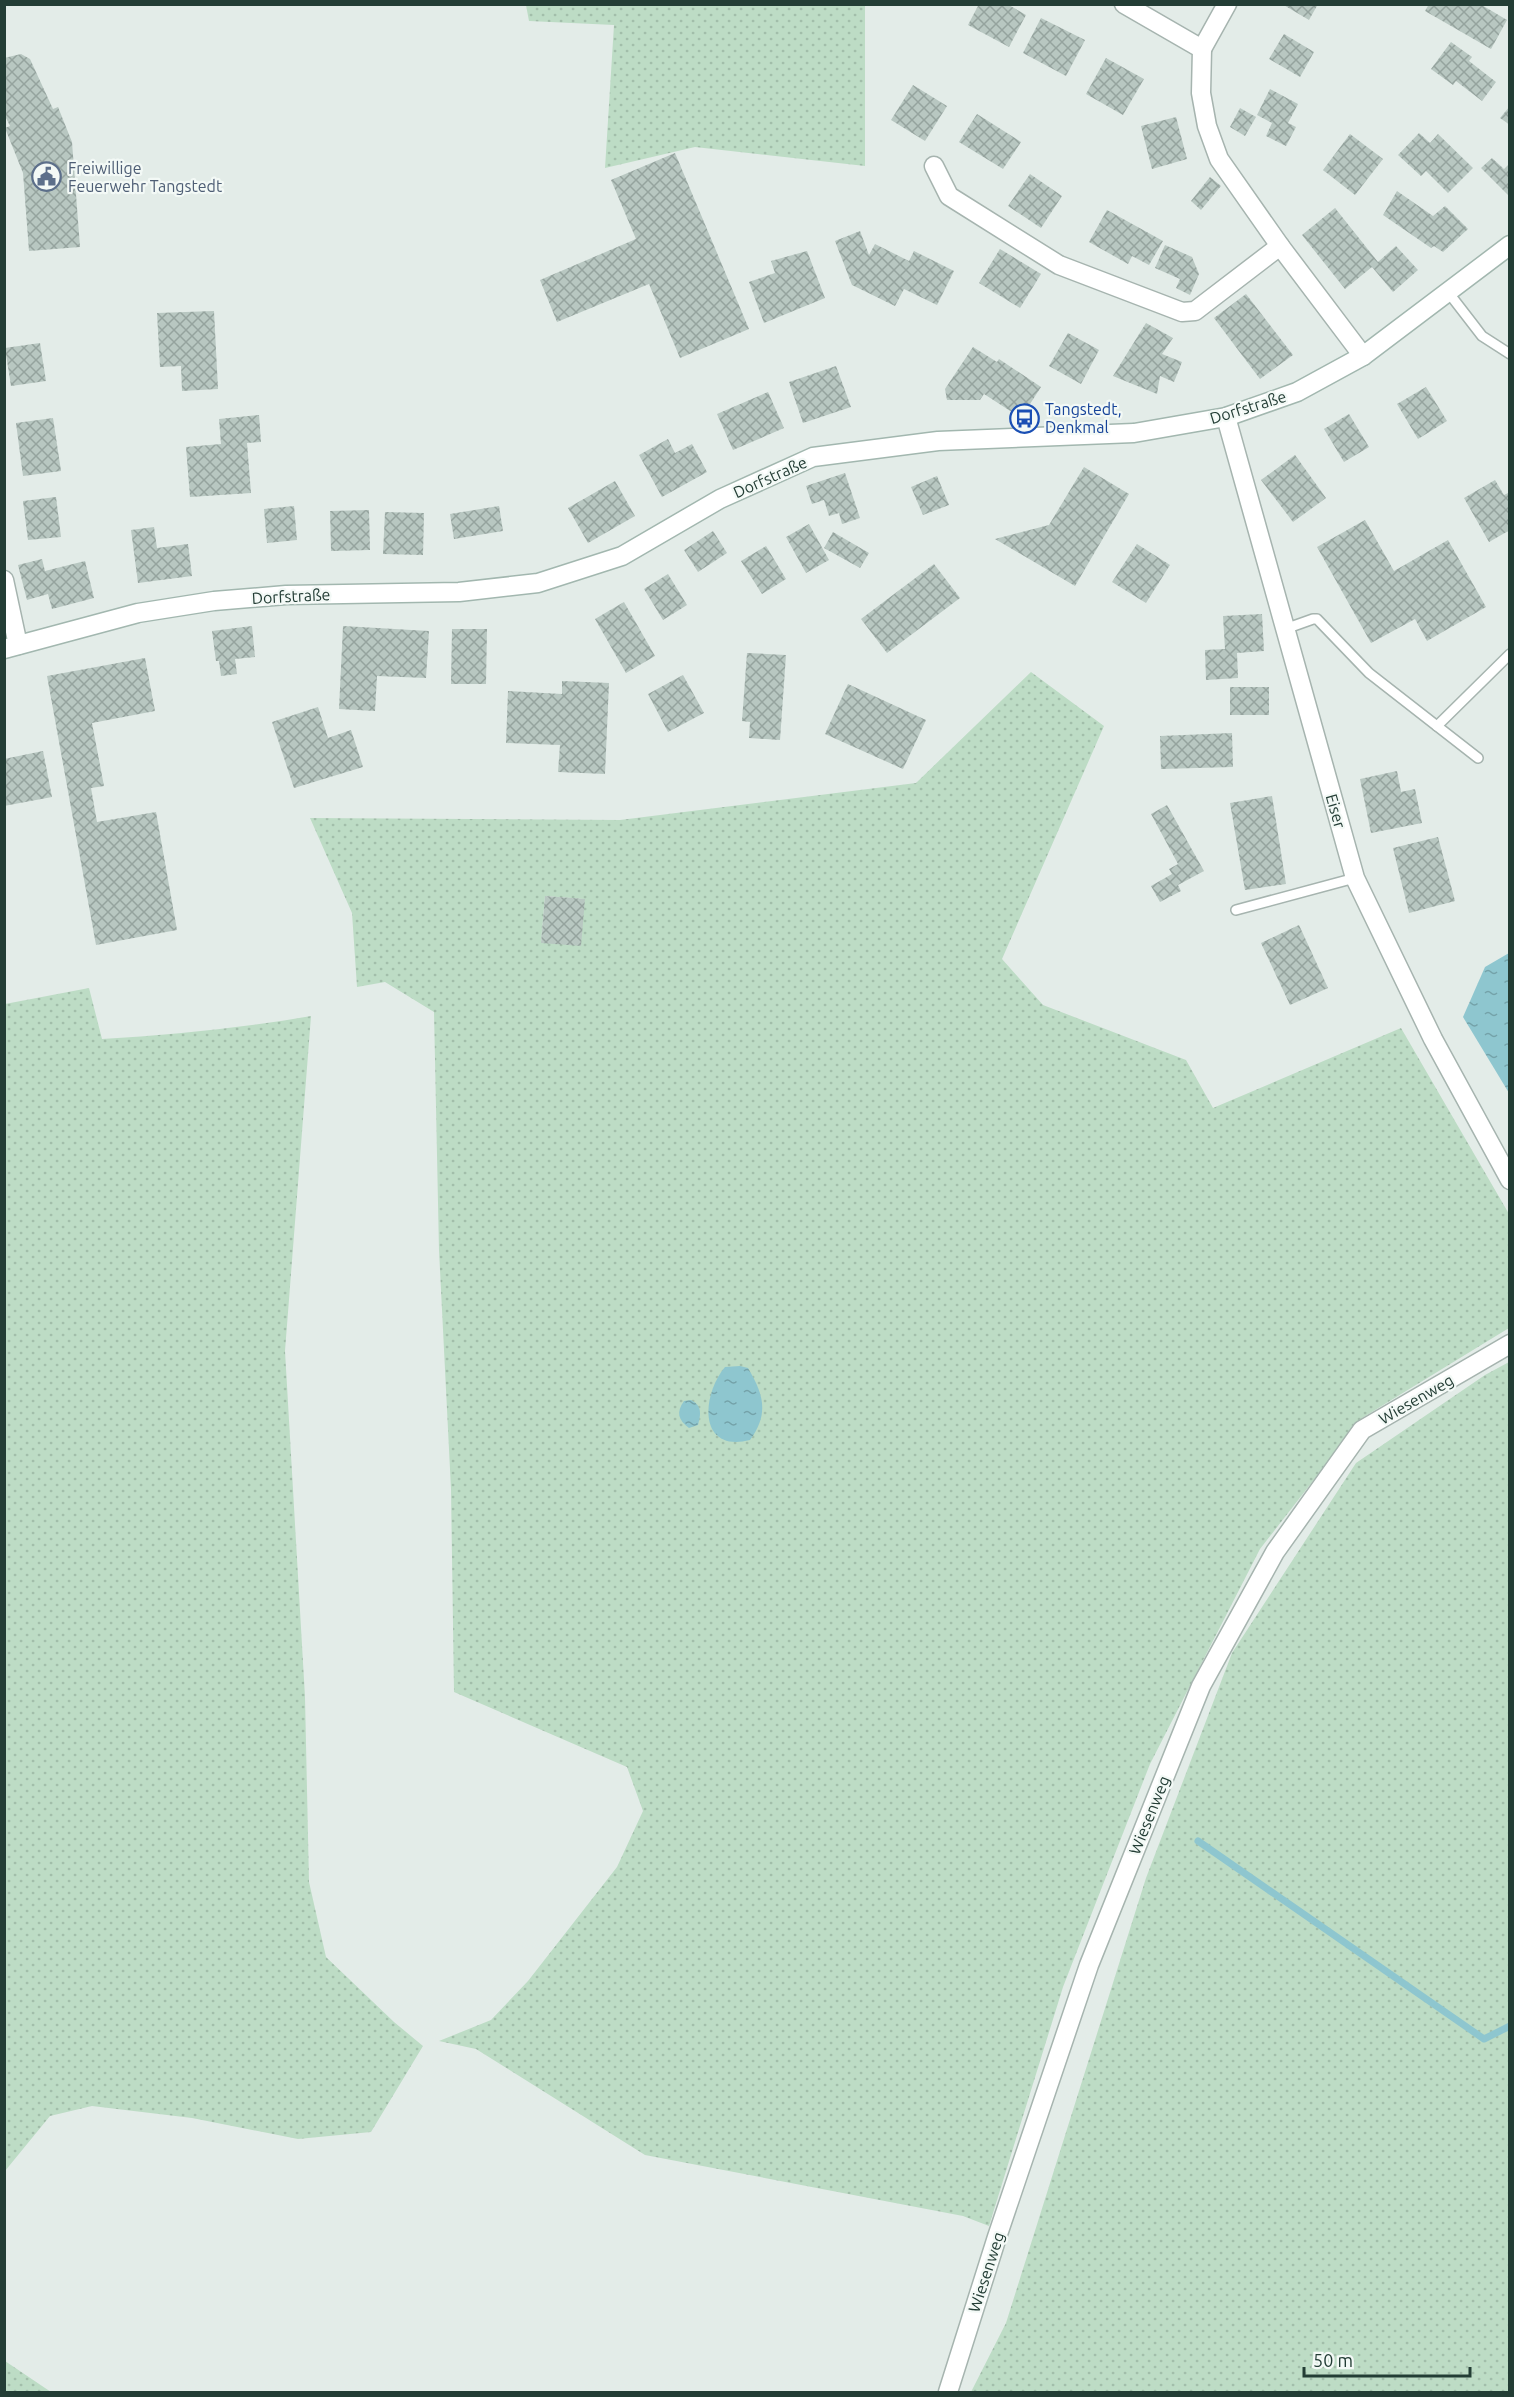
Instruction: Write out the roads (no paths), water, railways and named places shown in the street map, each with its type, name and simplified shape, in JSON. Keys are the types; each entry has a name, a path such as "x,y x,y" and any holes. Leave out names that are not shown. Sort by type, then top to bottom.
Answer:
{"street":[{"path":"1125,4 1202,49"},
{"path":"1227,4 1202,49 1201,93 1207,126 1219,159 1280,246 1363,356"},
{"path":"934,166 949,196 1059,265 1182,312 1195,311 1280,246"},
{"name":"Dorfstraße","path":"11,647 138,613 214,601 286,595 459,592 538,583 622,556 720,499 813,457 938,441 1134,433 1226,417 1297,392 1363,356 1509,245"},
{"name":"Eiser","path":"1226,417 1355,878 1432,1039 1509,1180"},
{"path":"4,580 11,647"},
{"name":"Wiesenweg","path":"948,2392 997,2237 1089,1965 1201,1686 1275,1552 1362,1430 1509,1344"}],"lane":[{"path":"1448,292 1482,336 1509,354"},
{"path":"1285,629 1313,619 1317,620 1369,673 1478,758"},
{"path":"1437,726 1509,654"},
{"path":"1236,910 1355,878"}],"water":[{"path":"1509,953 1509,1093 1463,1017 1485,967"},
{"path":"725,1367 748,1368 758,1387 762,1413 756,1431 750,1440 733,1442 721,1438 713,1430 709,1419 709,1406 711,1392"},
{"path":"691,1400 699,1407 700,1413 698,1425 689,1428 680,1419 679,1412 684,1401"}],"waterway":[{"path":"1198,1841 1484,2039 1510,2026"}],"place":[{"name":"Freiwillige Feuerwehr Tangstedt","path":"47,177"},
{"name":"Tangstedt, Denkmal","path":"1024,418"}]}
